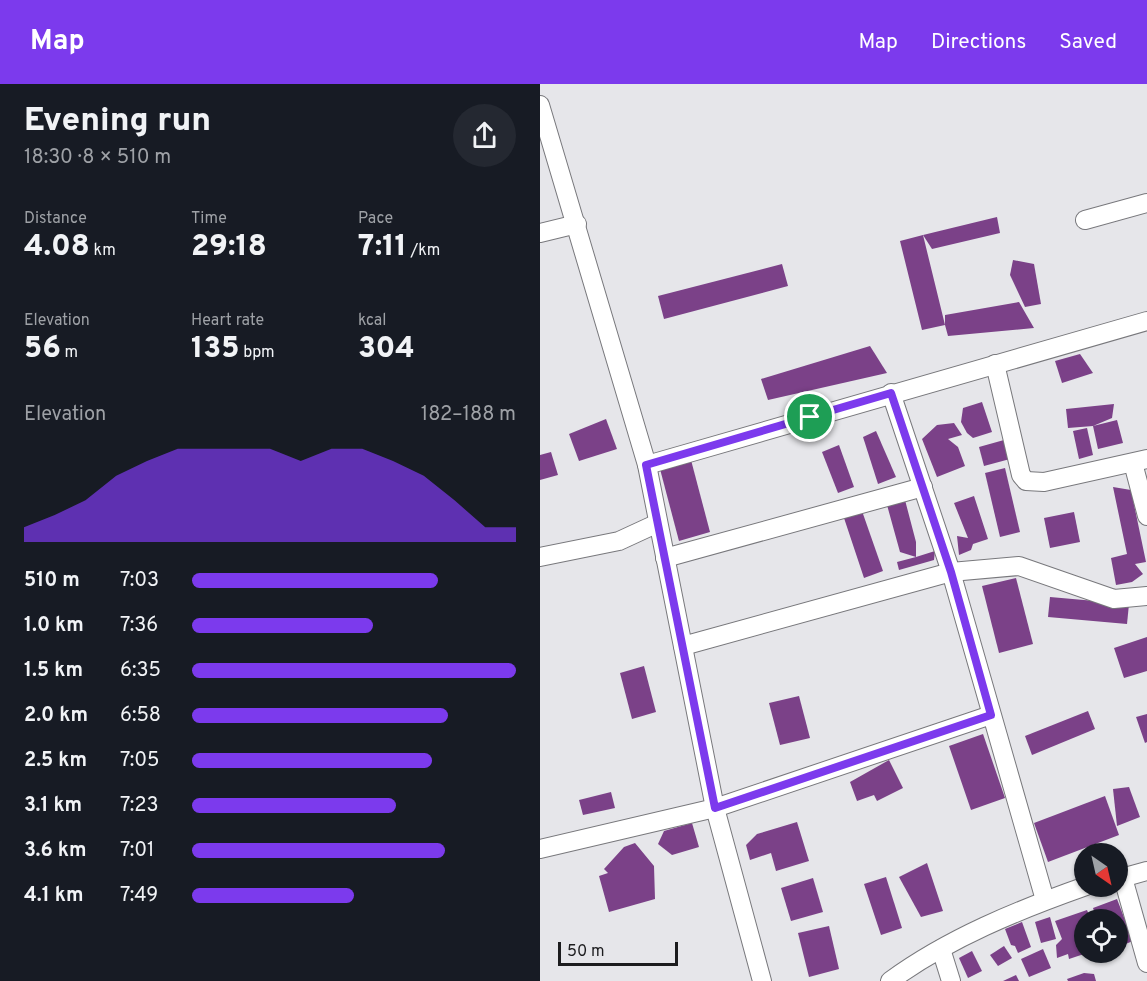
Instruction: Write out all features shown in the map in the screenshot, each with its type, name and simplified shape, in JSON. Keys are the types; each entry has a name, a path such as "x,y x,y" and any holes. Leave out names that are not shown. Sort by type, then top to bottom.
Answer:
{"street":[{"path":"540,105 578,224 646,465 715,808 762,981"},
{"path":"1085,220 1147,203"},
{"path":"540,233 578,224"},
{"path":"646,465 1147,321"},
{"path":"994,364 1021,475 1026,482 1044,482 1140,461 1147,516"},
{"path":"891,393 951,572 1045,900"},
{"path":"665,558 923,487"},
{"path":"540,557 619,541 658,524"},
{"path":"683,646 951,572 1018,566 1114,599 1147,596"},
{"path":"540,849 715,808 991,715"},
{"path":"1128,876 1147,871"},
{"path":"890,981 941,949 1022,909 1074,890"},
{"path":"1126,897 1147,963"},
{"path":"941,949 951,981"}],"building":[{"path":"997,217 1000,233 932,249 923,235"},
{"path":"923,235 945,325 922,330 900,241"},
{"path":"1013,260 1034,264 1041,304 1025,307 1010,275"},
{"path":"782,264 788,286 664,319 658,296"},
{"path":"1019,302 1034,328 948,336 945,315"},
{"path":"870,346 887,373 768,400 761,379"},
{"path":"1080,354 1093,373 1062,383 1055,361"},
{"path":"982,402 992,432 973,438 961,422 963,408"},
{"path":"1114,404 1112,418 1093,426 1068,428 1066,409"},
{"path":"606,419 617,449 579,461 569,434"},
{"path":"1117,420 1123,443 1098,449 1093,426"},
{"path":"954,423 962,435 948,439 958,447 965,466 937,477 922,439 937,425"},
{"path":"1087,428 1093,455 1079,459 1073,431"},
{"path":"876,431 896,477 878,484 863,437"},
{"path":"1004,440 1010,459 984,466 979,447"},
{"path":"839,445 854,487 838,493 822,452"},
{"path":"551,452 558,475 540,480 540,455"},
{"path":"691,460 710,532 679,541 660,469"},
{"path":"1005,468 1020,532 1000,537 985,473"},
{"path":"1113,487 1131,490 1146,562 1135,564 1143,574 1132,582 1116,585 1111,558 1127,554"},
{"path":"974,496 988,539 973,544 971,550 959,555 957,536 968,538 954,503"},
{"path":"905,500 916,542 916,557 900,552 887,505"},
{"path":"862,511 883,571 864,578 844,518"},
{"path":"1074,512 1080,542 1050,548 1044,518"},
{"path":"935,551 934,560 899,570 897,562"},
{"path":"1016,578 1033,644 999,653 982,586"},
{"path":"1050,597 1129,604 1127,624 1048,617"},
{"path":"1147,637 1147,671 1124,678 1114,648"},
{"path":"644,666 656,712 632,719 620,673"},
{"path":"799,696 810,738 780,745 769,703"},
{"path":"1088,711 1095,729 1032,755 1025,736"},
{"path":"1147,714 1147,742 1145,743 1136,717"},
{"path":"983,734 1005,798 971,810 949,746"},
{"path":"889,760 903,788 877,801 874,795 857,801 850,782"},
{"path":"1129,787 1140,817 1117,826 1113,789"},
{"path":"611,792 615,808 583,815 579,800"},
{"path":"1105,796 1119,835 1098,843 1074,843 1074,852 1048,862 1034,823"},
{"path":"797,822 809,861 776,871 771,853 750,860 746,845 757,834"},
{"path":"692,823 699,847 672,855 658,844 664,831"},
{"path":"635,843 654,866 655,899 609,912 599,876 608,873 604,869 624,847"},
{"path":"927,863 943,911 921,917 899,877"},
{"path":"886,877 902,928 881,935 864,884"},
{"path":"813,878 823,912 791,921 781,888"},
{"path":"1117,899 1121,909 1093,909"},
{"path":"1074,914 1074,957 1069,959 1068,954 1057,958 1056,945 1062,939 1055,921"},
{"path":"1050,917 1056,939 1041,943 1035,922"},
{"path":"1022,922 1031,947 1018,953 1015,946 1011,945 1005,929"},
{"path":"829,926 839,969 809,977 798,933"},
{"path":"1128,928 1133,941 1128,943"},
{"path":"1004,946 1012,958 998,966 990,955"},
{"path":"1043,949 1051,968 1029,977 1021,959"},
{"path":"972,951 982,971 968,978 959,958"},
{"path":"1084,973 1094,974 1096,981 1068,981 1067,979"},
{"path":"1016,975 1019,981 1003,981"}],"route":[{"path":"891,393 951,572 991,715 715,808 646,465 810,417 891,393"}]}
